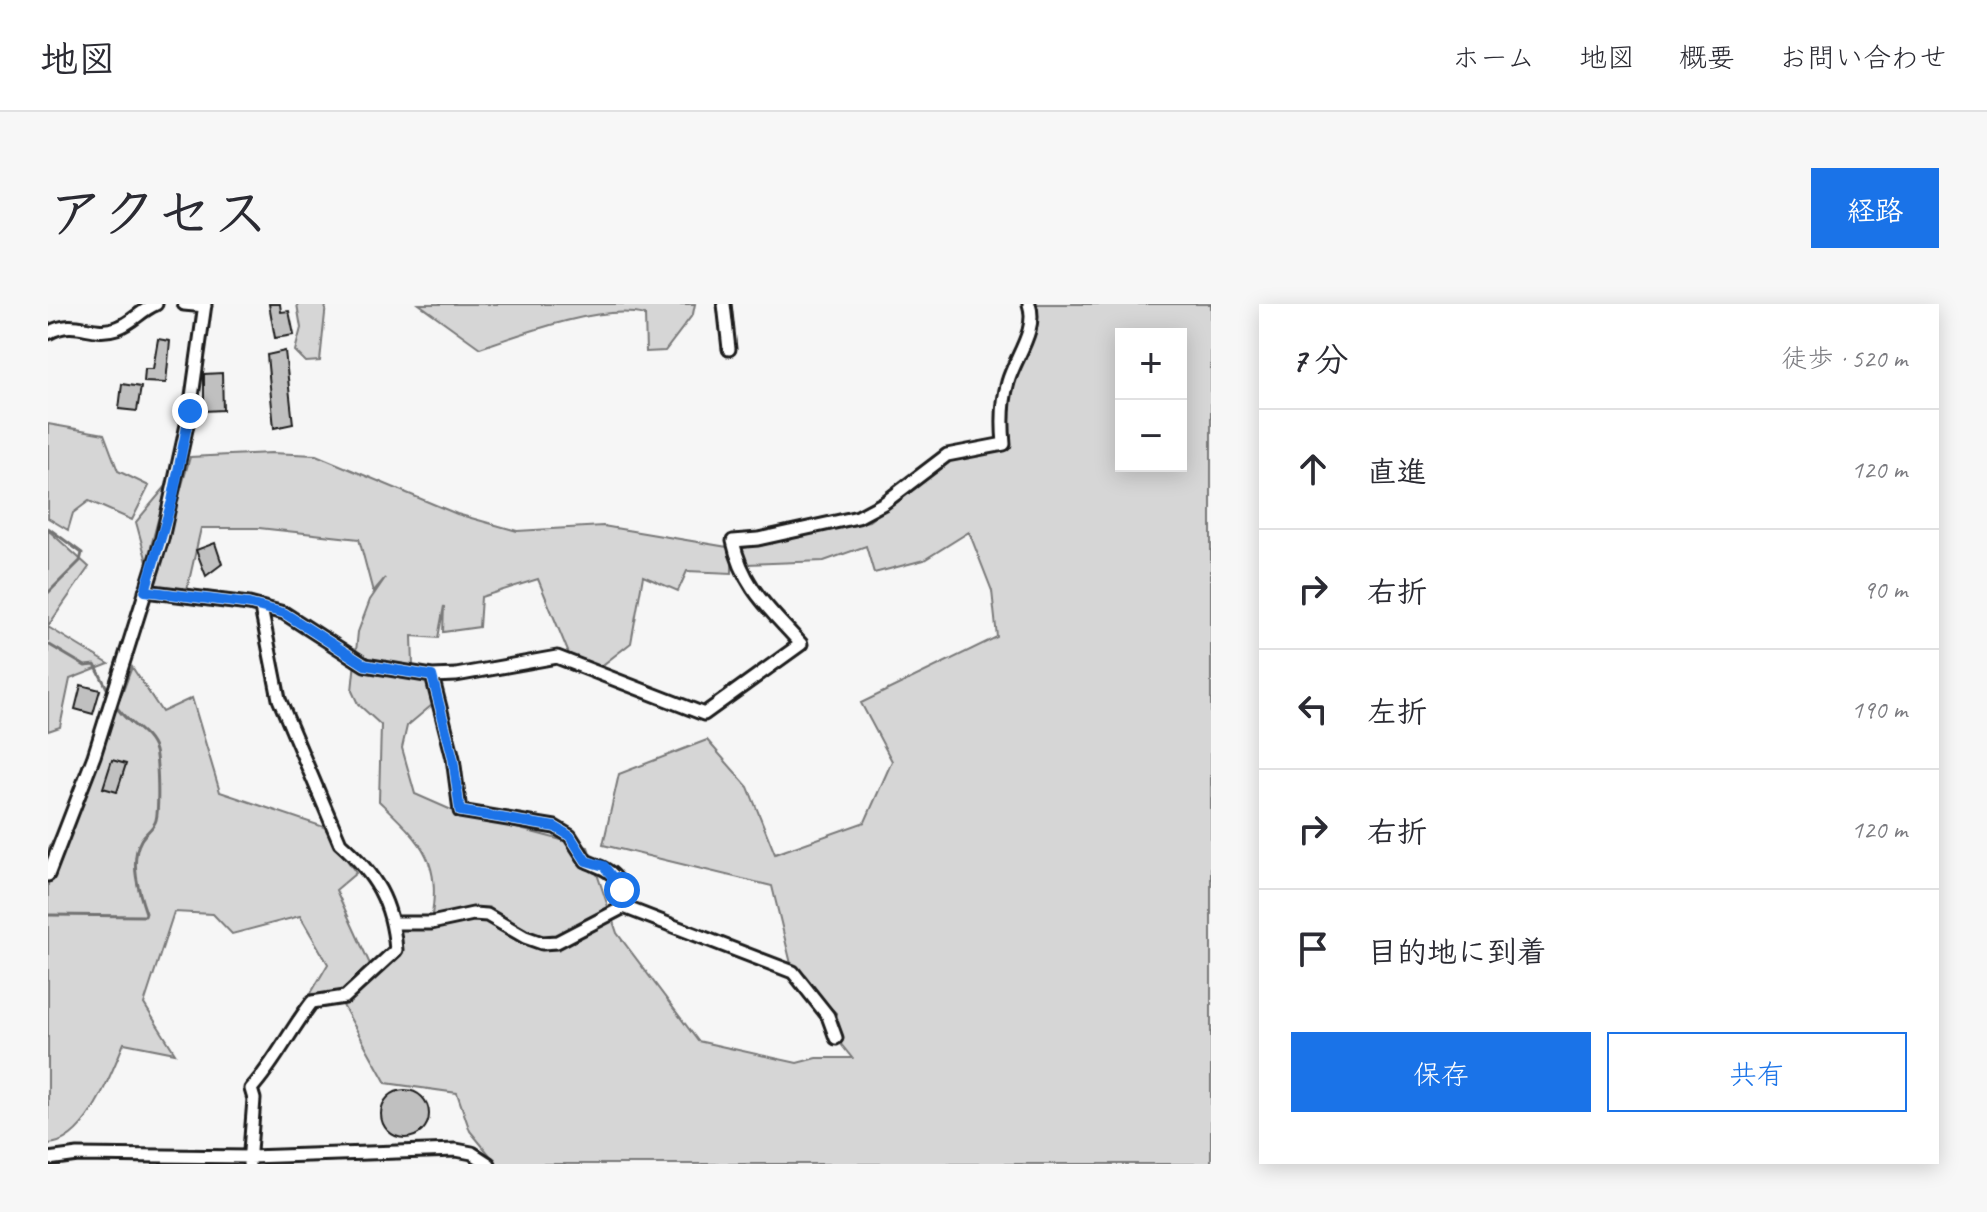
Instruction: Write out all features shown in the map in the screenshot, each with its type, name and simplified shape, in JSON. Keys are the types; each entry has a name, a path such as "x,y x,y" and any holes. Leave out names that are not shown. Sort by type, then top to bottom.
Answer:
{"street":[{"path":"48,333 64,324 103,331 119,328 156,304"},
{"path":"48,875 94,756 175,488 205,305 184,304"},
{"path":"724,304 729,349"},
{"path":"145,591 284,613 365,665 432,676 557,657 704,714 801,644 741,574 733,541 758,539 858,517 884,503 947,455 1004,444 1004,403 1031,320 1029,304"},
{"path":"249,1160 254,1099 251,1089 282,1052 289,1032 312,1002 345,997 394,955 394,923 389,903 357,858 340,843 279,699 261,608"},
{"path":"432,676 453,758 460,811 555,827 570,836 586,861 604,866 622,890 624,907"},
{"path":"394,923 431,923 473,914 487,915 534,940 557,942 624,907 793,972 828,1016 836,1038"},
{"path":"48,1159 409,1158 456,1150 472,1153 489,1164"}],"shaded area":[{"path":"297,304 326,304 320,361 306,362 295,351 301,328"},
{"path":"419,304 695,304 693,314 665,351 646,352 645,315 607,313 585,317 480,348"},
{"path":"1035,304 1211,304 1211,1164 497,1164 470,1131 457,1093 386,1083 335,991 307,1000 328,964 300,916 232,934 213,914 174,912 144,1004 175,1053 124,1043 104,1088 85,1120 62,1141 48,1144 48,850 103,745 132,667 162,712 192,698 220,792 324,827 356,873 336,890 374,973 400,956 400,930 431,921 434,900 430,867 417,841 379,801 381,725 358,704 352,691 358,632 370,600 385,578 373,592 359,539 259,528 201,528 187,590 153,587 190,457 271,453 316,455 457,514 517,531 603,526 727,547 732,559 732,573 687,571 678,591 643,576 631,643 600,667 569,654 538,579 481,597 479,627 443,632 444,606 438,638 412,636 413,666 444,671 438,700 407,726 402,748 415,794 456,812 588,847 617,933 698,1041 797,1063 816,1058 852,1058 836,1038 837,1014 793,972 772,886 603,845 619,774 707,740 748,787 775,854 865,822 892,761 861,703 997,637 992,591 969,532 924,560 874,573 866,546 824,561 747,564 741,560 739,549 869,521 949,461 1003,451 1011,391 1036,316"},
{"path":"48,424 104,434 118,471 149,486 132,520 89,501 73,513 68,530 48,518"},
{"path":"167,485 147,562 136,522"},
{"path":"48,530 89,567 48,626"},
{"path":"48,627 109,664 70,679 60,727 48,731"}],"building":[{"path":"269,304 280,304 281,312 289,311 294,335 275,338"},
{"path":"158,339 170,341 166,383 144,382 145,369 153,369"},
{"path":"285,351 293,424 274,428 267,355"},
{"path":"222,373 223,410 204,411 204,374"},
{"path":"122,384 141,387 137,411 119,409"},
{"path":"215,543 222,564 206,576 196,550"},
{"path":"81,685 100,690 93,714 75,709"},
{"path":"112,760 126,764 117,792 103,788"},
{"path":"405,1090 422,1097 429,1114 422,1131 405,1138 388,1131 381,1114 388,1097"}],"waterway":[{"path":"48,528 82,553 80,561 48,593"},
{"path":"48,644 85,666 95,665 110,694"},
{"path":"48,915 145,916 146,913 135,867 137,848 156,820 156,757 147,737 115,704"}],"route":[{"path":"190,411 172,501 145,591 249,604 284,613 365,665 432,676 453,758 460,811 555,827 570,836 578,853 586,861 604,866 622,890"}]}
